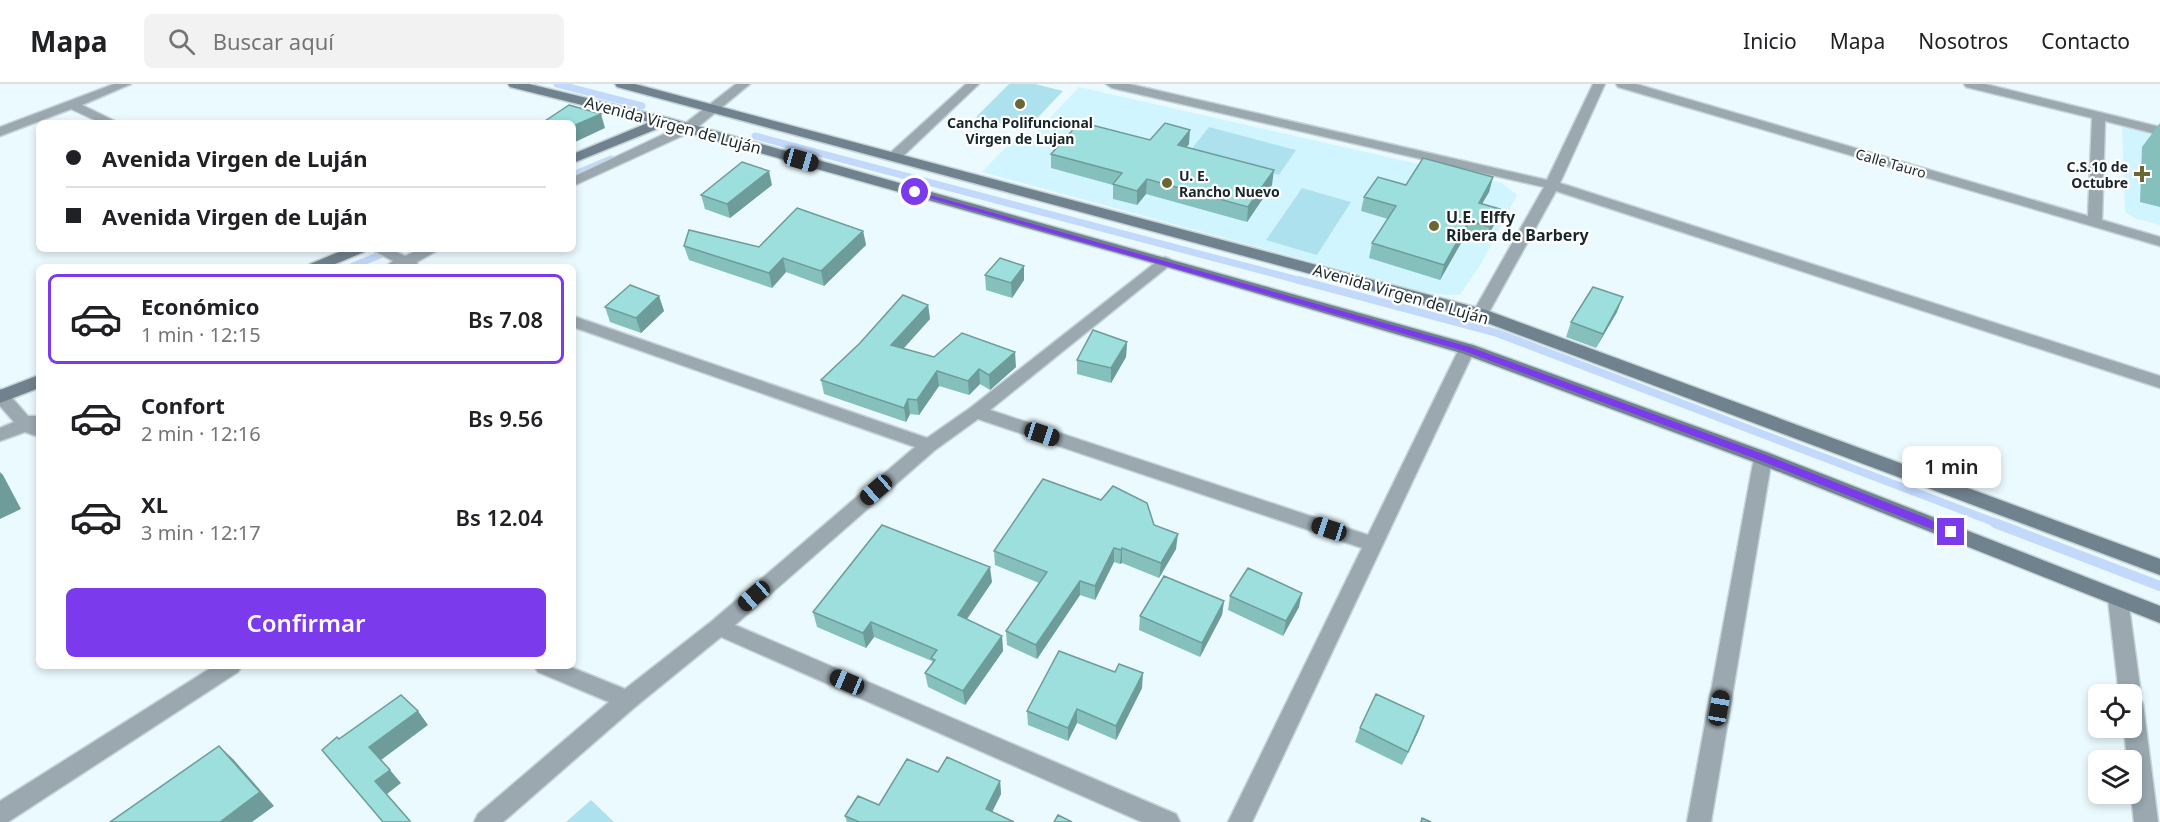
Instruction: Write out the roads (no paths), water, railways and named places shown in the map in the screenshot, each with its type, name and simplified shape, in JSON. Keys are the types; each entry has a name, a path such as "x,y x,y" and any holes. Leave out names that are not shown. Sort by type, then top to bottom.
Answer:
{"main road":[{"name":"Avenida Virgen de Luján","path":"514,84 688,128 1467,349 1762,458 2160,615"},
{"name":"Avenida Virgen de Luján","path":"621,84 1480,314 2160,567"},
{"path":"576,158 663,122 690,102"},
{"path":"322,264 352,252"},
{"path":"0,396 36,382"}],"street":[{"path":"0,132 125,84"},
{"path":"576,181 688,128 744,84"},
{"path":"895,156 973,84"},
{"path":"1112,84 1552,185 2160,382"},
{"path":"1174,97 1186,84"},
{"path":"1480,314 1552,185 1599,84"},
{"name":"Calle Tauro","path":"1622,84 2160,242"},
{"path":"1970,84 2160,131"},
{"path":"72,105 105,120"},
{"path":"2095,224 2099,117"},
{"path":"384,252 402,264 426,252"},
{"path":"486,822 627,700 718,627 928,445 976,412 1165,262"},
{"path":"576,322 928,445"},
{"path":"1240,822 1467,349"},
{"path":"0,396 34,425"},
{"path":"976,412 1374,544"},
{"path":"0,435 34,425"},
{"path":"1699,822 1762,458"},
{"path":"2118,599 2129,684"},
{"path":"718,627 1168,822"},
{"path":"0,814 226,669"},
{"path":"552,669 627,700"},
{"path":"2136,738 2146,822"}],"waterway":[{"path":"557,84 642,106"},
{"path":"755,136 1305,282"},
{"path":"576,174 611,159"},
{"path":"358,264 387,252"},
{"path":"1299,280 1497,333 1999,524"},
{"path":"1995,523 2160,586"}],"place":[{"name":"Cancha Polifuncional Virgen de Lujan","path":"1020,104"},
{"name":"C.S.10 de Octubre","path":"2142,174"},
{"name":"U. E. Rancho Nuevo","path":"1167,183"},
{"name":"U.E. Elffy Ribera de Barbery","path":"1434,226"}]}
